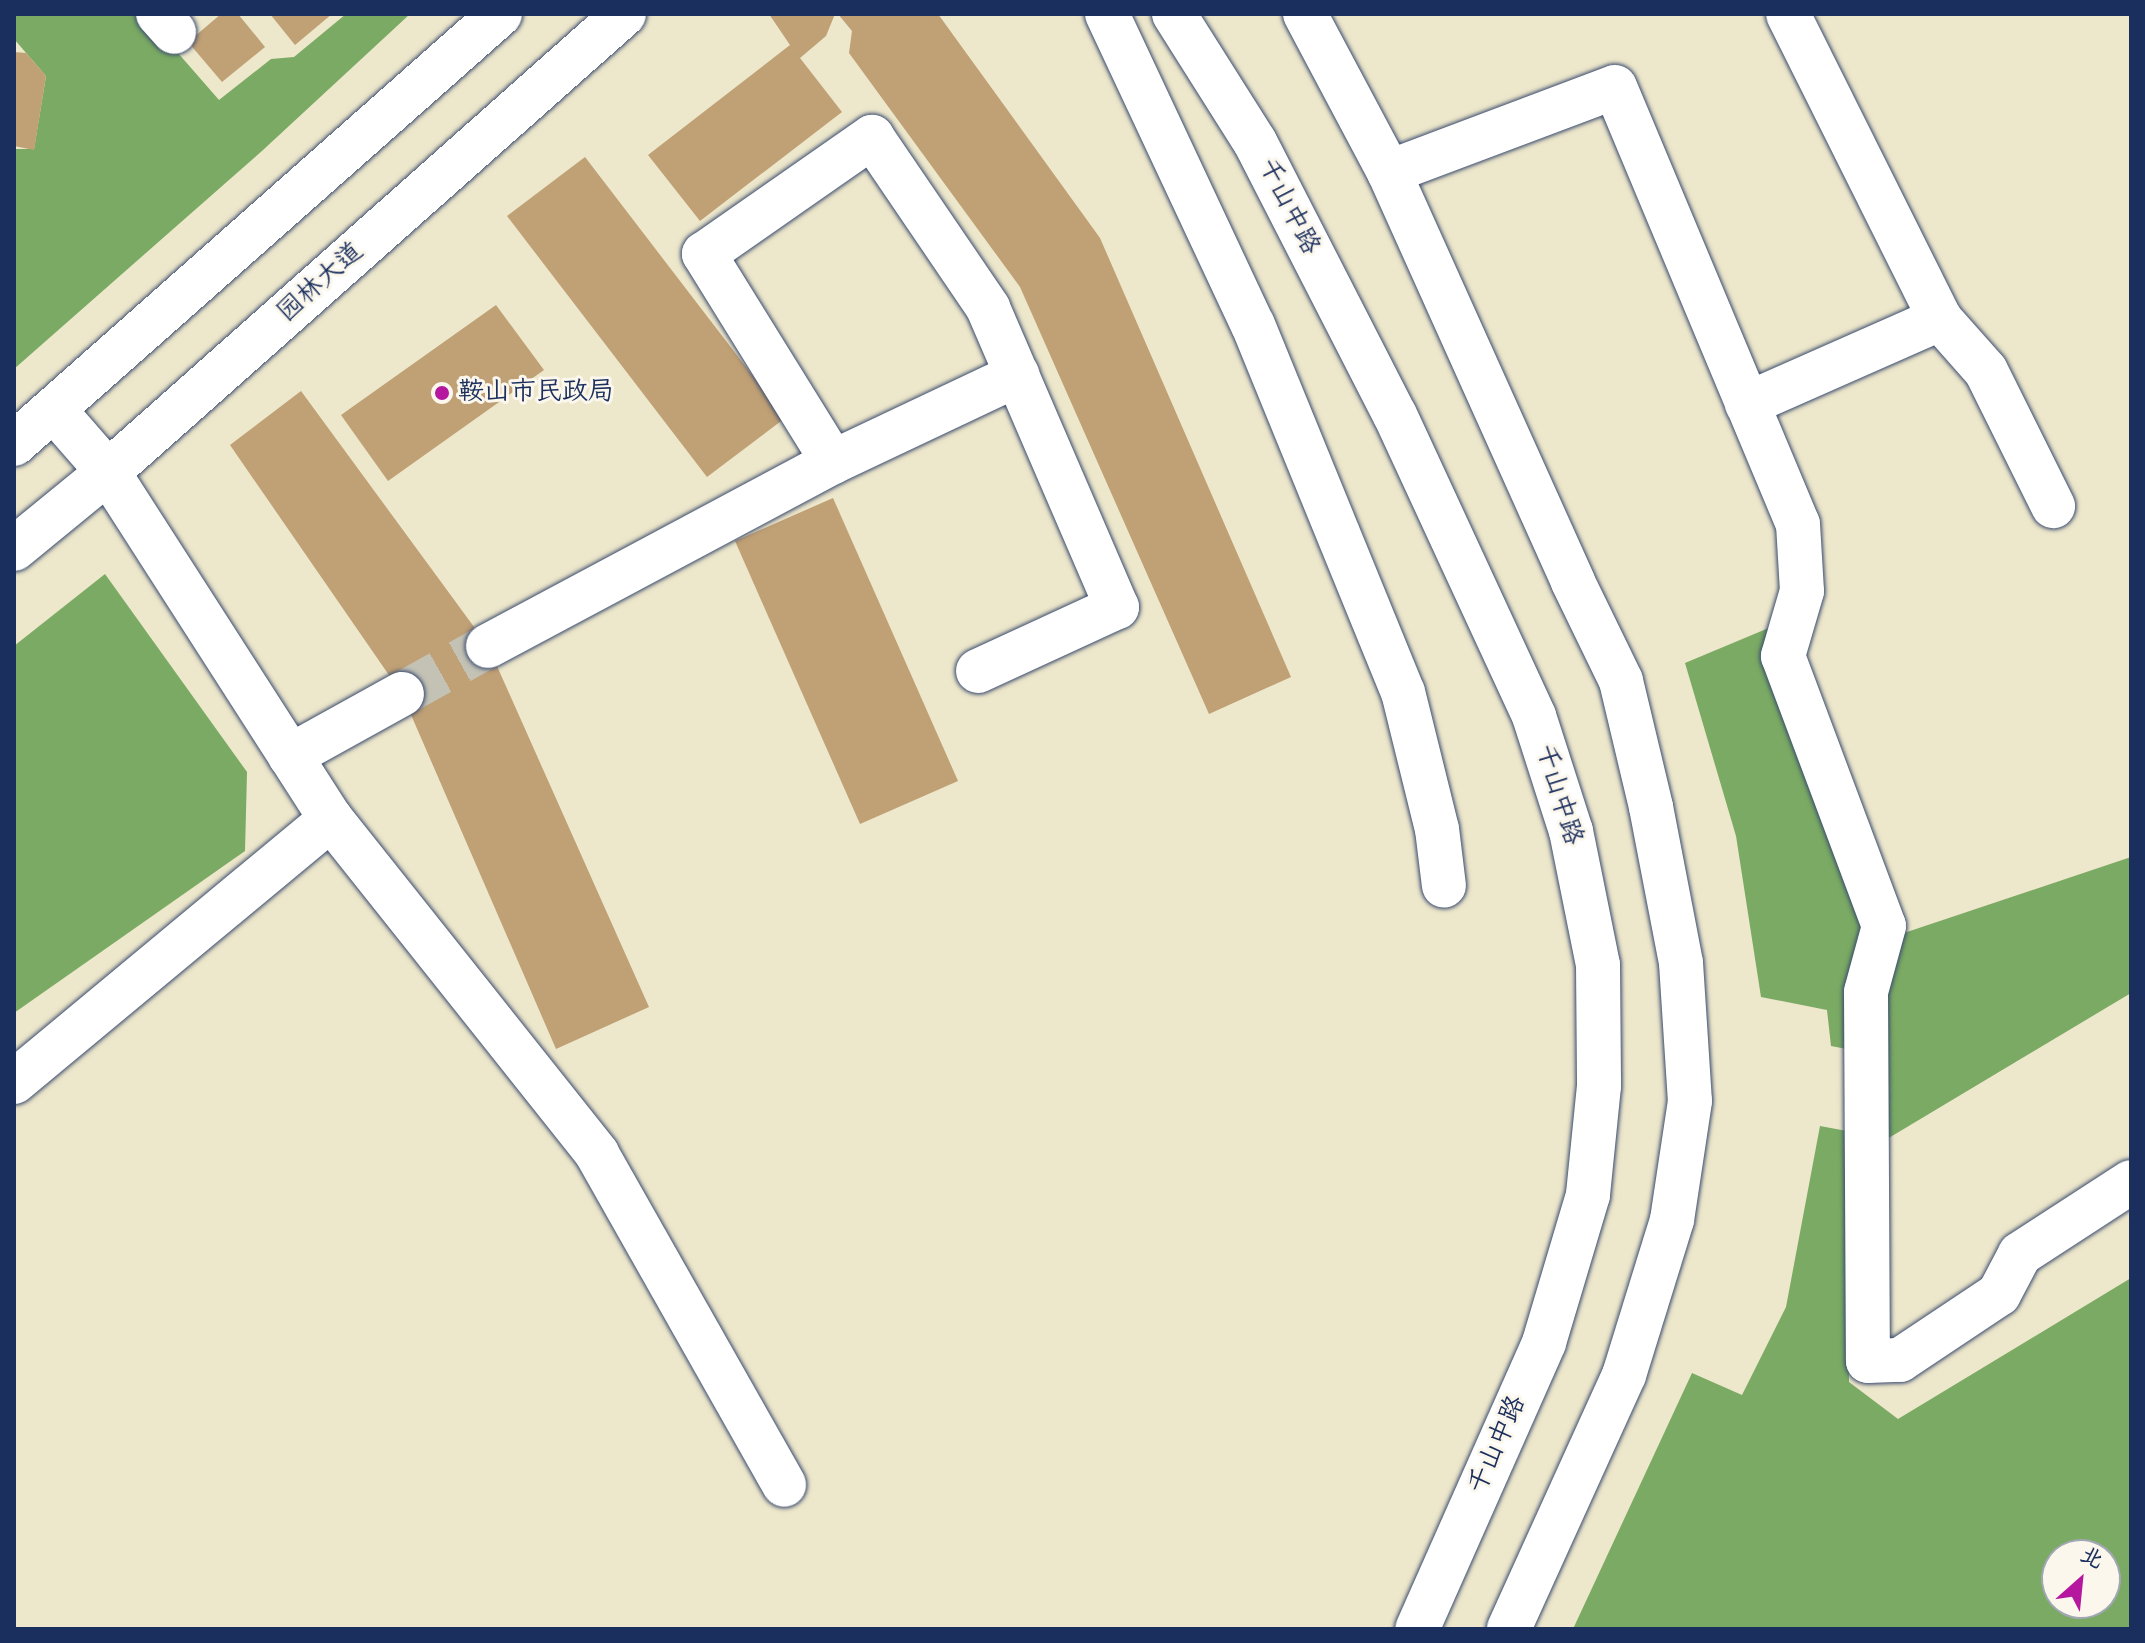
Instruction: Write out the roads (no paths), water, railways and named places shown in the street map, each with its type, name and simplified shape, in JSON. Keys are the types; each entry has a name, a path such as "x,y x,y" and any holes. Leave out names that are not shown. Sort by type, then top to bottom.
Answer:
{"main road":[{"path":"14,444 500,14"},
{"name":"园林大道","path":"14,549 108,472 624,14"},
{"path":"1107,14 1253,325 1403,692 1437,829 1444,886"},
{"name":"千山中路","path":"1174,14 1255,142 1360,347 1534,716 1571,831 1598,965 1599,1086 1588,1195 1544,1343 1417,1629"},
{"path":"1305,14 1389,172 1573,582 1621,681 1651,807 1681,963 1690,1101 1672,1220 1624,1375 1509,1629"},
{"path":"1788,14 1940,319 1986,371 2053,506"},
{"path":"1389,172 1615,87 1798,524 1802,591 1783,656 1884,926 1866,992 1868,1361 1900,1360 1999,1294 2020,1254 2131,1182"},
{"path":"833,462 704,254 872,137 988,308 1117,607 978,671"},
{"path":"1747,404 1940,319"},
{"path":"488,646 833,462 1017,375"},
{"path":"54,410 108,472 331,819 597,1154 784,1485"},
{"path":"290,756 402,694"},
{"path":"14,1082 331,819"}],"tunnel":[{"path":"402,694 488,646"}],"place":[{"name":"鞍山市民政局","path":"442,393"}]}
